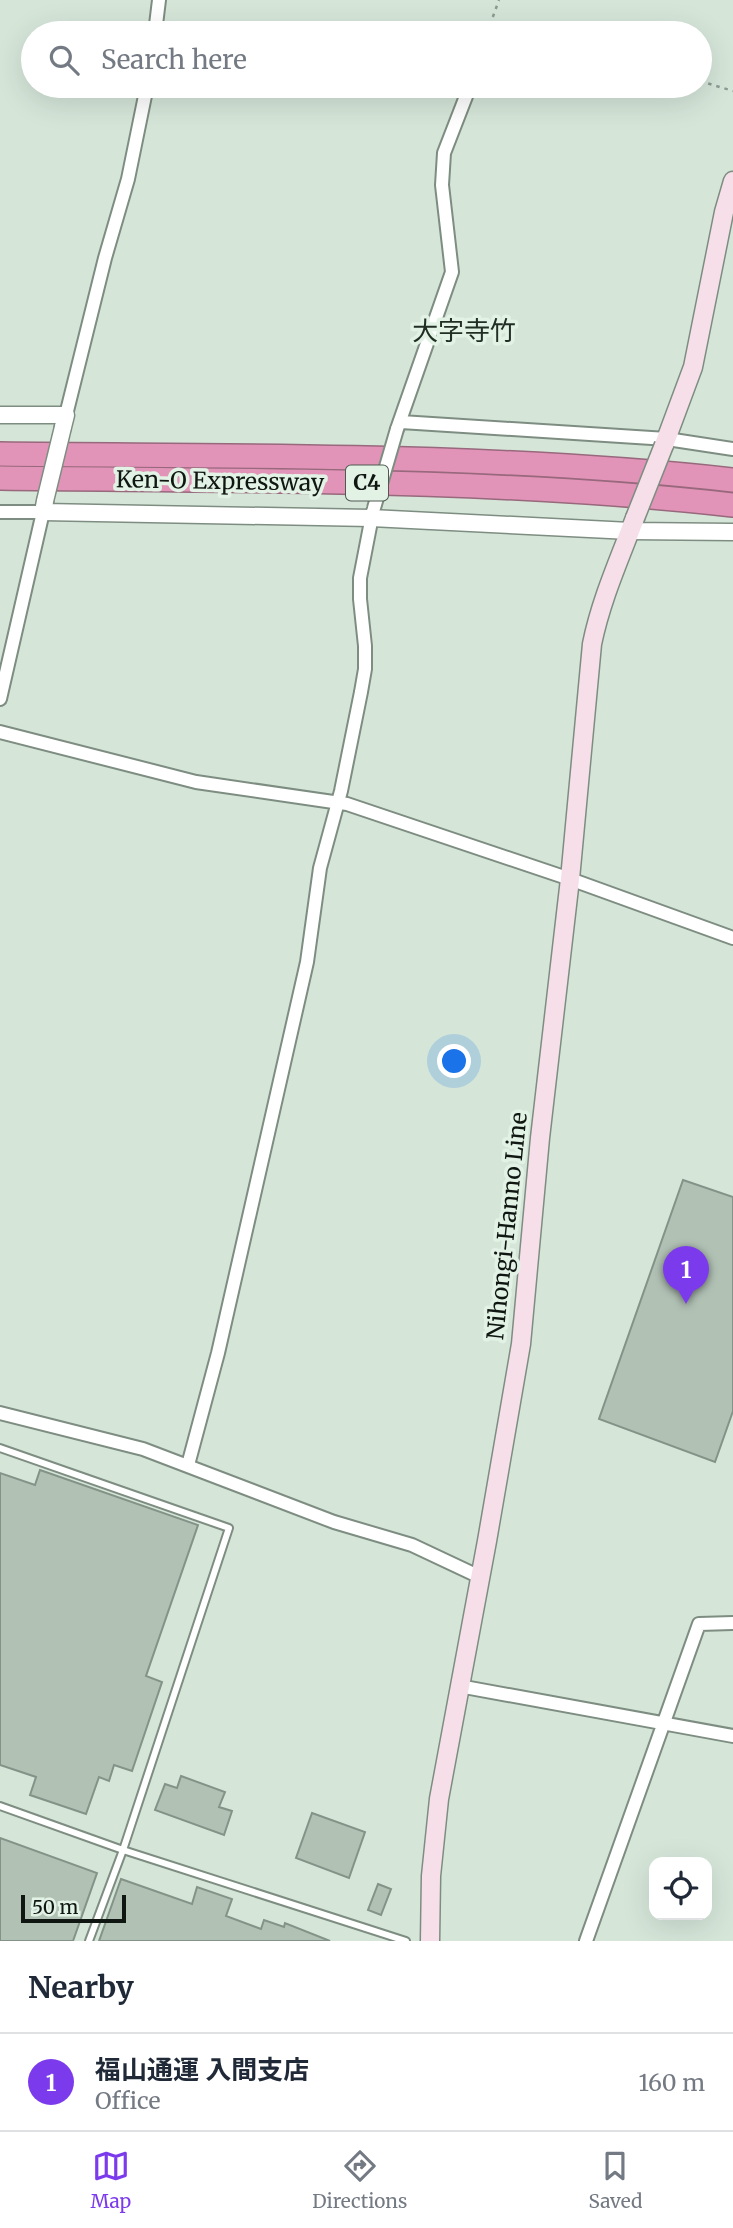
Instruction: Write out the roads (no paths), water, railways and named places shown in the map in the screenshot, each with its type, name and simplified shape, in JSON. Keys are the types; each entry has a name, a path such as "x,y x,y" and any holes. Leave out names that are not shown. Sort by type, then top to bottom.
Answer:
{"highway":[{"name":"Ken-O Expressway","path":"0,454 496,463 733,480"},
{"name":"Ken-O Expressway","path":"0,478 479,486 733,505"}],"main road":[{"path":"666,442 693,367 724,212 733,181"},
{"name":"Nihongi-Hanno Line","path":"430,1941 434,1837 521,1344 592,644 605,594 666,442"}],"street":[{"path":"156,21 159,0"},
{"path":"0,699 64,421 128,179 145,98"},
{"path":"188,1465 218,1353 304,975 320,869 344,779 365,669 360,578 372,513 409,390 452,272 442,185 444,153 465,98"},
{"path":"0,415 64,421"},
{"path":"399,426 666,442 733,449"},
{"path":"0,512 44,506 372,513 733,532"},
{"path":"0,732 196,782 337,803 372,812 570,878 733,938"},
{"path":"0,1413 144,1449 334,1522 412,1545 480,1577"},
{"path":"586,1941 699,1623 733,1623"},
{"path":"459,1686 733,1736"}],"lane":[{"path":"0,1448 229,1528 123,1850 89,1941"},
{"path":"0,1806 123,1850 406,1941"}],"place":[{"name":"福山通運 入間支店","path":"686,1304"}],"district":[{"name":"大字寺竹","path":"464,331"}]}
